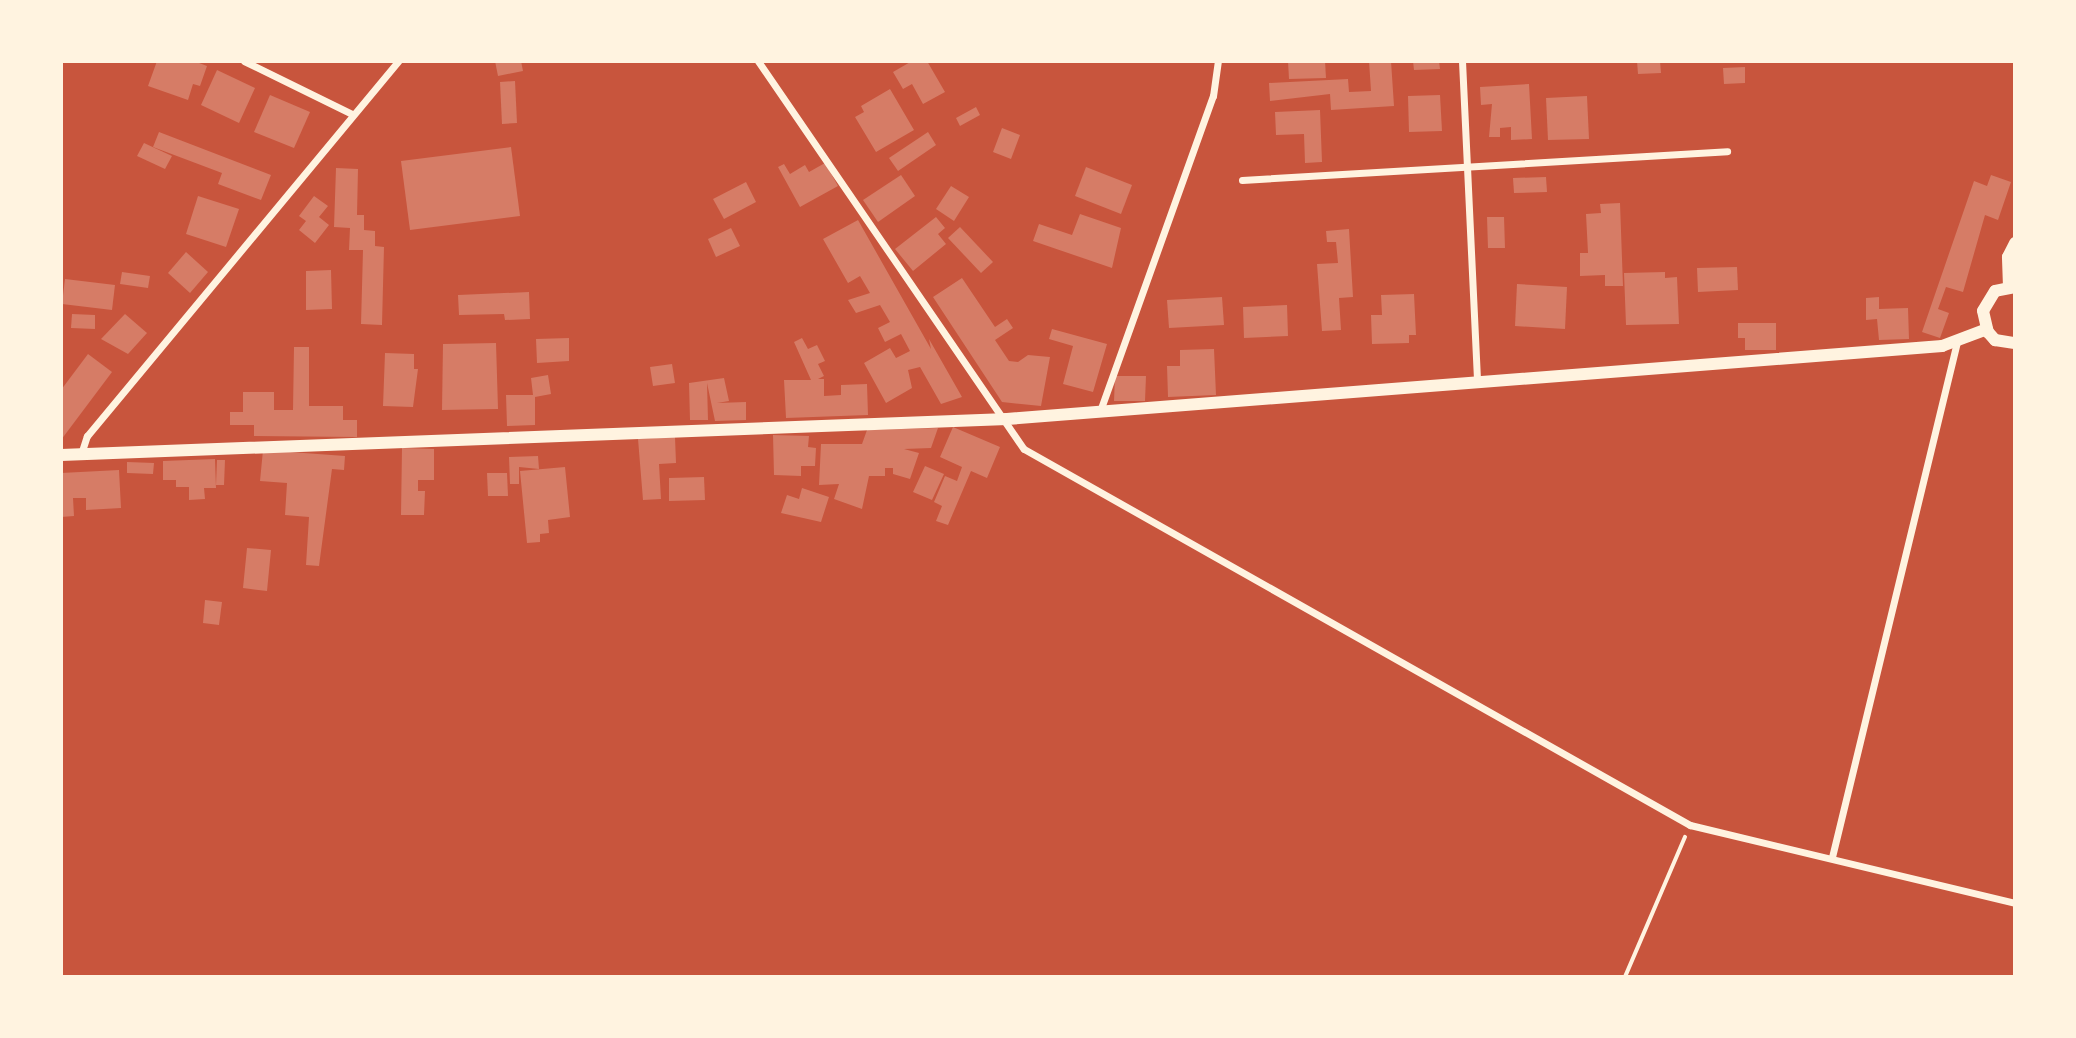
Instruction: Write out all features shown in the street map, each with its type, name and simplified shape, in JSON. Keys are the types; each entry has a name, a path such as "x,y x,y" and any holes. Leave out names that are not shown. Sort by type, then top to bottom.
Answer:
{"street":[{"path":"244,61 352,114"},
{"path":"82,454 87,436 398,61"},
{"path":"758,61 1007,419 1024,449 1690,825 2015,903"},
{"path":"1100,412 1213,96 1218,61"},
{"path":"1462,61 1477,380"},
{"path":"1242,180 1727,151"},
{"path":"2015,243 2008,257 2012,287 1995,291 1987,300 1983,311 1987,329 1995,340 2015,343"},
{"path":"61,455 1007,419 1957,342 1987,329"},
{"path":"1832,857 1957,342"}],"path":[{"path":"1625,977 1690,825"}],"building":[{"path":"157,61 194,61 207,66 200,86 193,84 188,100 148,86"},
{"path":"495,61 521,61 523,71 498,76"},
{"path":"912,61 927,61 945,92 923,104 912,84 903,89 893,72"},
{"path":"1288,61 1325,61 1326,78 1289,79"},
{"path":"1369,61 1391,61 1394,106 1331,110 1330,94 1270,101 1269,83 1348,79 1349,92 1371,91"},
{"path":"1413,61 1439,61 1440,69 1414,70"},
{"path":"1637,61 1660,61 1661,73 1638,74"},
{"path":"1745,67 1745,83 1724,84 1723,68"},
{"path":"217,70 255,88 239,123 201,105"},
{"path":"515,81 517,123 502,124 500,82"},
{"path":"1529,84 1532,139 1511,140 1511,127 1500,128 1500,137 1489,137 1492,104 1481,105 1480,87"},
{"path":"890,89 914,130 876,152 855,117 864,112 861,106"},
{"path":"270,95 310,112 294,148 254,132"},
{"path":"1440,95 1442,131 1409,132 1408,96"},
{"path":"1587,96 1589,139 1548,140 1546,98"},
{"path":"976,107 980,115 960,126 956,118"},
{"path":"1320,110 1322,162 1305,163 1304,134 1276,135 1275,112"},
{"path":"1002,128 1020,135 1011,159 993,152"},
{"path":"159,132 271,175 261,200 218,184 222,173 153,147"},
{"path":"928,132 936,145 898,171 889,158"},
{"path":"144,143 172,156 165,169 137,156"},
{"path":"511,147 520,216 410,230 401,161"},
{"path":"825,163 838,186 800,207 778,167 784,164 790,174 805,165 809,172"},
{"path":"1086,167 1132,185 1121,214 1075,196"},
{"path":"336,168 358,169 357,215 364,215 364,230 375,231 375,246 384,247 382,325 361,324 363,250 349,250 350,228 334,227"},
{"path":"901,175 915,196 878,222 863,200"},
{"path":"1991,175 2011,182 1998,220 1985,215 1963,292 1946,287 1938,309 1949,313 1940,338 1922,332 1974,181 1987,186"},
{"path":"1546,177 1547,192 1514,193 1513,178"},
{"path":"746,182 756,202 724,219 713,199"},
{"path":"951,186 969,197 954,221 936,209"},
{"path":"198,196 239,209 226,247 186,234"},
{"path":"314,196 328,206 319,217 329,225 315,243 299,230 306,221 299,216"},
{"path":"1620,203 1623,286 1605,286 1605,275 1580,276 1580,253 1588,253 1586,214 1601,213 1600,204"},
{"path":"1080,214 1121,228 1112,268 1033,241 1039,224 1072,235"},
{"path":"936,217 945,228 938,234 946,244 913,271 895,249"},
{"path":"1487,217 1504,217 1505,248 1488,248"},
{"path":"858,220 931,349 929,339 962,397 941,404 920,367 908,370 912,388 886,403 864,363 890,348 896,358 910,351 901,334 885,342 878,328 890,322 880,305 856,313 848,300 870,293 860,276 848,283 823,239"},
{"path":"960,227 993,262 981,273 948,238"},
{"path":"731,228 740,246 716,257 708,239"},
{"path":"1349,229 1353,297 1339,298 1341,330 1322,331 1317,264 1338,263 1336,242 1327,242 1326,231"},
{"path":"186,252 208,272 190,293 168,273"},
{"path":"1737,267 1738,290 1698,292 1697,268"},
{"path":"331,270 332,309 306,310 306,271"},
{"path":"122,272 150,276 148,288 120,284"},
{"path":"1665,272 1665,278 1677,277 1679,324 1626,325 1624,273"},
{"path":"962,278 995,327 1007,319 1013,328 995,340 1009,361 1018,362 1028,355 1050,357 1041,406 1002,402 933,297"},
{"path":"65,279 115,285 112,310 62,304"},
{"path":"1517,284 1567,287 1565,329 1515,326"},
{"path":"529,292 530,319 505,320 504,314 459,315 458,295"},
{"path":"1414,294 1416,335 1409,335 1409,343 1372,344 1371,315 1382,315 1381,295"},
{"path":"1222,297 1224,325 1169,328 1167,300"},
{"path":"1879,297 1879,309 1908,308 1909,339 1879,340 1877,319 1866,320 1866,298"},
{"path":"1287,305 1288,336 1244,338 1243,307"},
{"path":"72,314 95,315 95,329 71,328"},
{"path":"125,314 147,333 128,354 101,339"},
{"path":"1738,323 1776,323 1776,350 1745,350 1745,338 1738,338"},
{"path":"1052,329 1107,344 1093,392 1063,384 1073,346 1049,339"},
{"path":"569,338 569,361 537,363 536,339"},
{"path":"802,338 808,349 817,345 825,361 818,364 824,376 818,379 824,379 824,396 841,395 841,385 867,384 868,415 786,418 784,380 811,380 794,342"},
{"path":"496,343 498,409 442,410 443,344"},
{"path":"294,347 309,347 309,406 343,406 343,420 357,420 357,437 254,436 254,425 230,425 230,412 243,412 243,392 274,392 274,410 293,410"},
{"path":"1214,349 1216,395 1168,397 1167,366 1180,366 1180,350"},
{"path":"385,353 414,354 414,369 418,369 413,407 383,406"},
{"path":"88,354 112,372 61,440 61,390"},
{"path":"672,364 675,383 653,386 650,367"},
{"path":"548,375 551,394 535,397 535,425 507,426 506,395 533,395 531,378"},
{"path":"1115,376 1146,376 1145,401 1114,401"},
{"path":"724,378 729,401 717,403 746,402 746,420 715,421 707,383 708,420 690,420 689,383"},
{"path":"953,427 1000,447 987,478 971,471 948,525 936,521 942,506 934,502 945,476 957,481 962,467 940,457"},
{"path":"938,428 931,448 904,449 919,453 910,479 893,474 893,468 885,468 885,476 869,476 862,509 834,499 839,484 819,485 821,444 862,444 867,430"},
{"path":"773,435 809,436 808,447 816,448 815,466 801,466 801,476 774,475"},
{"path":"675,437 676,463 659,464 661,499 643,500 638,439"},
{"path":"402,448 434,449 434,480 418,480 418,491 425,491 424,515 401,515"},
{"path":"263,450 345,456 344,470 332,469 319,566 306,565 309,517 285,515 287,483 260,481"},
{"path":"538,456 539,469 519,467 519,484 510,484 509,457"},
{"path":"215,459 216,488 204,488 205,499 189,500 189,487 176,487 176,480 163,480 163,461"},
{"path":"217,460 225,460 224,485 216,485"},
{"path":"127,462 154,463 153,474 127,473"},
{"path":"925,466 944,474 932,500 913,492"},
{"path":"565,467 570,517 548,520 549,533 540,534 540,542 527,543 520,471"},
{"path":"119,470 121,508 86,510 86,498 73,498 74,516 61,517 61,473"},
{"path":"487,473 507,473 508,496 488,496"},
{"path":"704,477 705,500 669,501 669,478"},
{"path":"802,488 829,497 821,522 781,513 787,495 799,499"},
{"path":"247,548 271,550 267,591 243,588"},
{"path":"205,600 222,602 219,625 203,623"}]}
